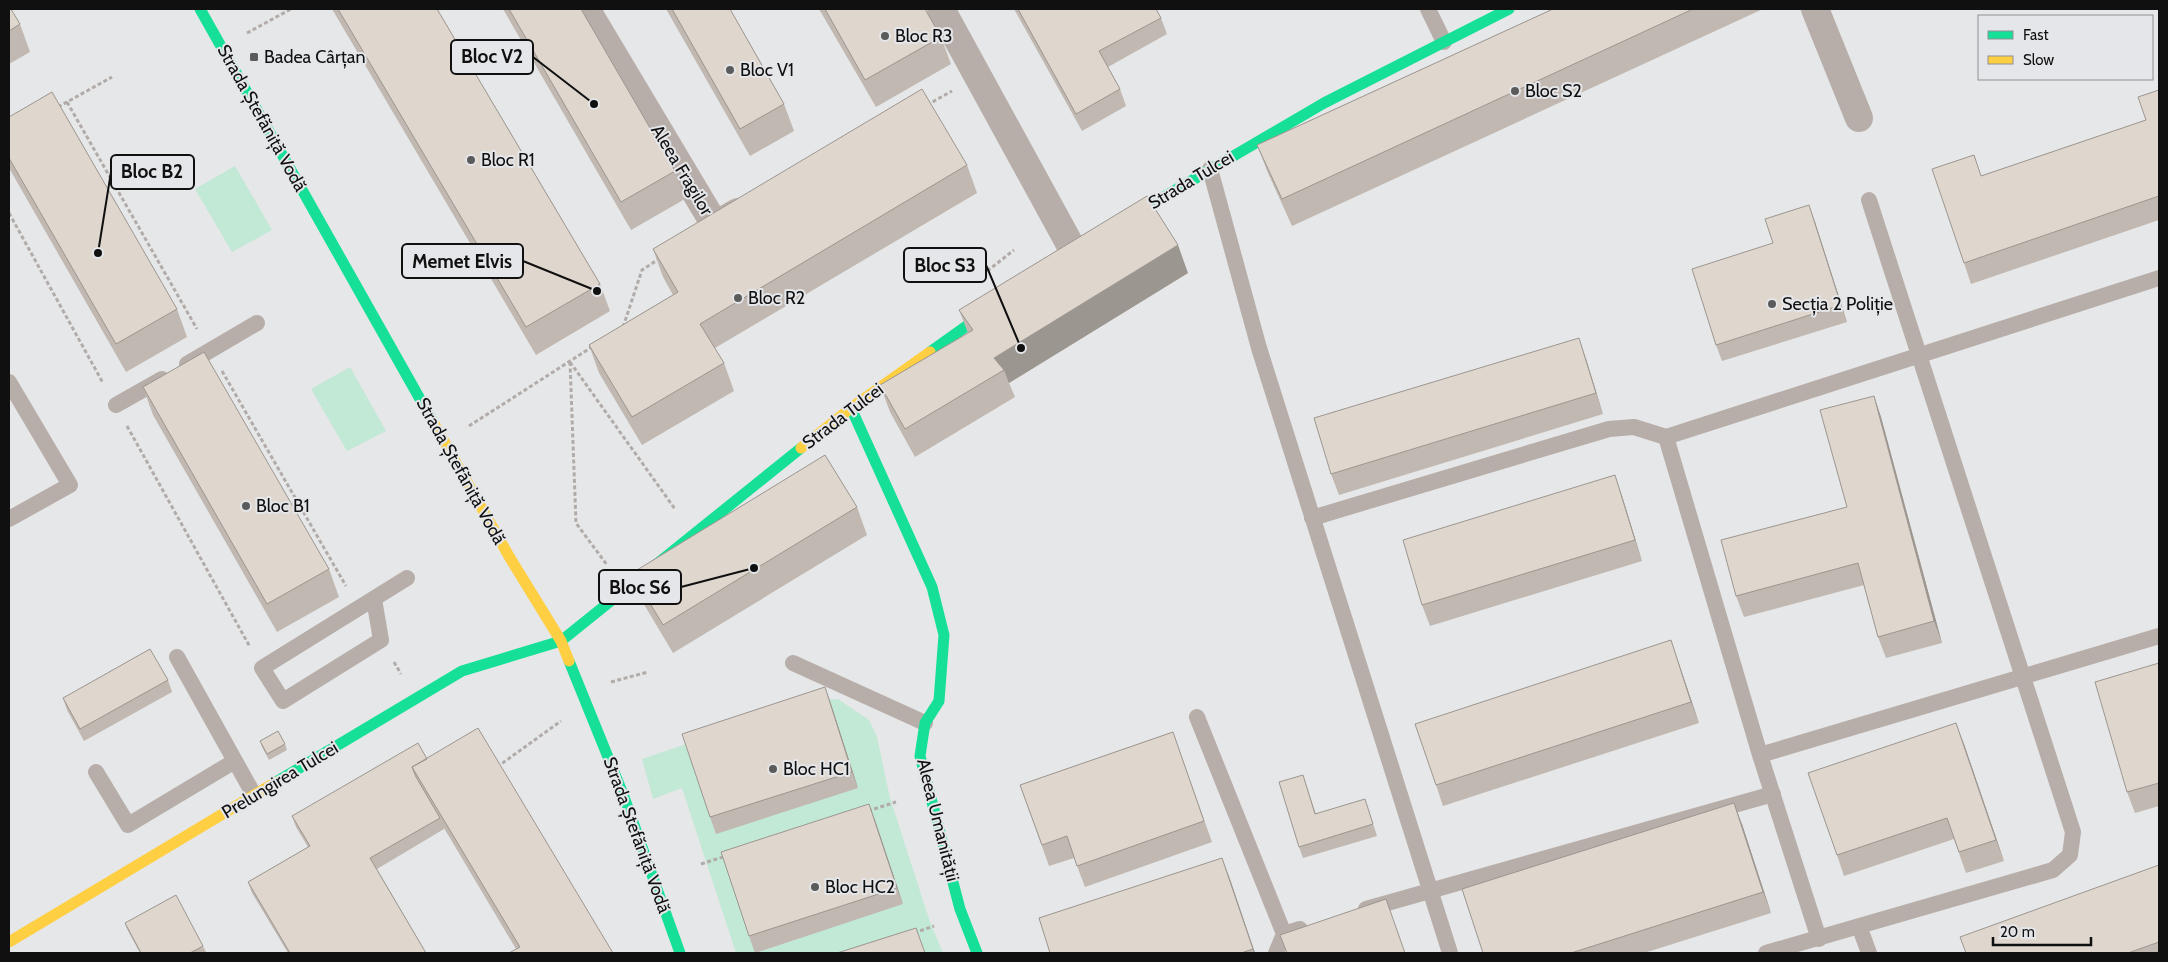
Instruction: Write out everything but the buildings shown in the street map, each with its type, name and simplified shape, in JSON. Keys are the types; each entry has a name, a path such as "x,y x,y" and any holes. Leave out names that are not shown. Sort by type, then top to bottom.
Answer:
{"street":[{"name":"Strada Ștefăniță Vodă","path":"200,9 505,549 561,641 623,794 680,953"},
{"name":"Aleea Fragilor","path":"586,9 715,225 757,202"},
{"path":"941,9 1073,251"},
{"name":"Strada Tulcei","path":"1107,230 1324,103 1509,9"},
{"path":"1815,9 1858,118"},
{"name":"Strada Tulcei","path":"561,641 851,408 1009,296"},
{"name":"Aleea Umanității","path":"851,408 932,587 944,635 939,702 925,723 920,756 960,909 977,953"},
{"name":"Prelungirea Tulcei","path":"9,942 462,671 561,641"}],"lane":[{"path":"1428,9 1444,42"},
{"path":"1210,169 1259,348 1450,953"},
{"path":"1766,953 2053,870 2070,855 2073,832 1869,200"},
{"path":"1312,518 1609,429 1634,427 1666,437 2159,278"},
{"path":"116,406 257,323"},
{"path":"9,382 70,485 9,519"},
{"path":"1666,437 1760,755 1819,939"},
{"path":"374,599 381,640 283,701 262,668 408,578"},
{"path":"1760,755 2159,636"},
{"path":"178,657 254,795"},
{"path":"793,663 925,723"},
{"path":"1197,717 1284,934 1276,953"},
{"path":"96,772 128,826 235,761"},
{"path":"1348,915 1429,890 1773,794"},
{"path":"1284,934 1312,926"},
{"path":"1859,926 1869,953"}],"path":[{"path":"257,27 291,9"},
{"path":"926,106 978,76"},
{"path":"50,111 112,77"},
{"path":"9,213 262,668"},
{"path":"616,332 624,327 642,270 666,255"},
{"path":"466,427 593,346"},
{"path":"570,361 676,511"},
{"path":"570,361 576,523 609,568"},
{"path":"381,640 408,684 413,700"},
{"path":"606,683 648,672"},
{"path":"497,767 564,719"},
{"path":"859,814 896,802"},
{"path":"701,864 729,855"},
{"path":"910,934 938,925"}],"green space":[{"path":"235,166 272,230 232,252 195,189"},
{"path":"350,367 386,431 347,451 311,389"},
{"path":"838,699 869,720 877,737 890,798 930,922 943,953 925,953 922,945 895,953 736,953 682,788 653,799 642,759 817,700"}],"traffic: fast":[{"path":"200,9 433,422"},
{"path":"1121,222 1324,103 1509,9"},
{"path":"930,352 996,305"},
{"path":"851,408 932,587 944,635 939,701 925,723 920,756 960,909 977,953"},
{"path":"276,782 462,671 561,641 801,448"},
{"path":"569,661 623,794 680,953"}],"traffic: slow":[{"path":"801,448 851,408 930,352"},
{"path":"433,422 510,558 561,641 569,661"},
{"path":"9,942 276,782"}],"place":[{"name":"Bloc R3","path":"885,36"},
{"name":"Badea Cârțan","path":"254,57"},
{"name":"Bloc V1","path":"730,70"},
{"name":"Bloc S2","path":"1515,91"},
{"name":"Bloc V2","path":"594,104"},
{"name":"Bloc R1","path":"471,160"},
{"name":"Bloc B2","path":"98,253"},
{"name":"Memet Elvis","path":"597,291"},
{"name":"Bloc R2","path":"738,298"},
{"name":"Secția 2 Poliție","path":"1772,304"},
{"name":"Bloc S3","path":"1021,348"},
{"name":"Bloc B1","path":"246,506"},
{"name":"Bloc S6","path":"754,568"},
{"name":"Bloc HC1","path":"773,769"},
{"name":"Bloc HC2","path":"815,887"}]}
